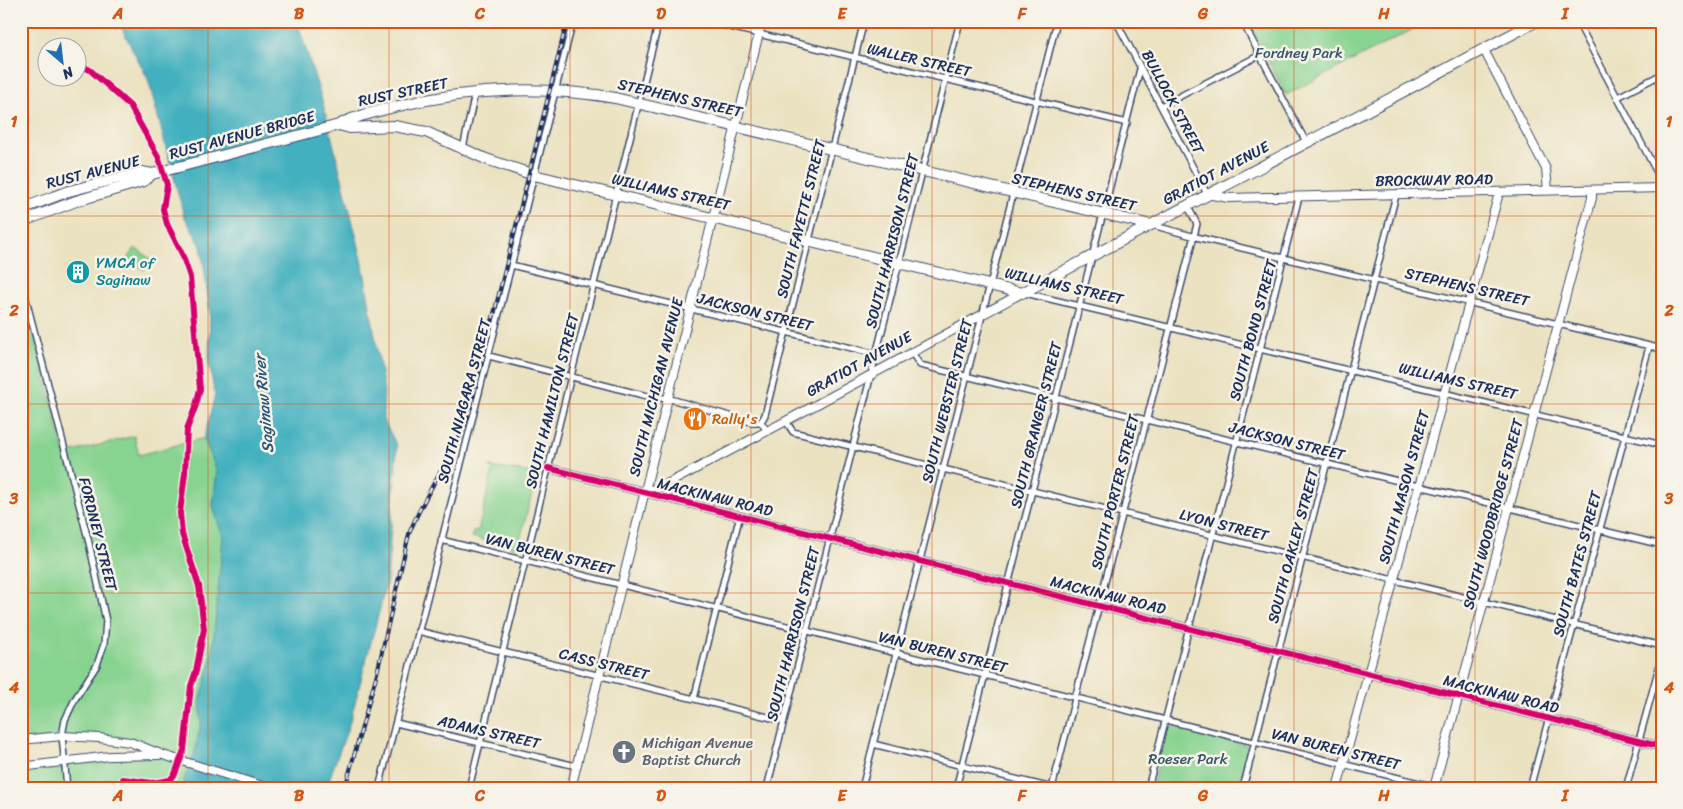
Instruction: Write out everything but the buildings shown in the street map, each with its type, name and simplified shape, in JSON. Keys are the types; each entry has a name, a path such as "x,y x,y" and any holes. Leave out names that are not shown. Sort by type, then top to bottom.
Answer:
{"highway":[{"name":"GRATIOT AVENUE","path":"1022,292 1537,21"},
{"name":"STEPHENS STREET","path":"475,93 555,90 601,95 1102,215 1151,224"},
{"name":"RUST STREET","path":"339,125 348,120 405,104 475,93"},
{"name":"WILLIAMS STREET","path":"339,125 350,128 372,126 405,127 426,132 486,159 534,175 1022,292"},
{"name":"RUST AVENUE BRIDGE","path":"152,174 339,125"},
{"name":"RUST AVENUE","path":"21,209 75,190 142,172 152,174"},
{"name":"RUST AVENUE","path":"21,222 89,196 144,182 152,174"}],"street":[{"name":"SOUTH NIAGARA STREET","path":"380,788 573,21"},
{"name":"SOUTH HAMILTON STREET","path":"469,788 659,21"},
{"name":"WALLER STREET","path":"705,21 1127,123"},
{"name":"SOUTH MICHIGAN AVENUE","path":"571,788 620,584 762,21"},
{"name":"SOUTH FAYETTE STREET","path":"762,422 864,21"},
{"name":"SOUTH HARRISON STREET","path":"767,788 960,21"},
{"name":"SOUTH WEBSTER STREET","path":"862,788 1057,21"},
{"path":"1107,21 1128,21"},
{"path":"1242,21 1306,142"},
{"path":"1577,21 1661,180 1662,188"},
{"name":"BULLOCK STREET","path":"1117,22 1207,194"},
{"path":"1484,50 1546,170 1548,191"},
{"path":"1161,106 1260,54"},
{"name":"SOUTH GRANGER STREET","path":"956,788 1140,69"},
{"path":"1618,97 1662,74"},
{"path":"463,148 475,93"},
{"name":"BROCKWAY ROAD","path":"1207,194 1228,198 1662,188"},
{"name":"SOUTH WOODBRIDGE STREET","path":"1435,787 1592,198 1592,190"},
{"name":"SOUTH MASON STREET","path":"1337,788 1499,193"},
{"name":"SOUTH OAKLEY STREET","path":"1242,788 1396,195"},
{"name":"SOUTH BOND STREET","path":"1148,788 1285,259 1299,197"},
{"name":"SOUTH PORTER STREET","path":"1052,788 1171,327 1192,236 1197,224 1187,205"},
{"name":"STEPHENS STREET","path":"1151,224 1285,259 1662,350"},
{"name":"JACKSON STREET","path":"511,265 876,354"},
{"name":"FORDNEY STREET","path":"21,280 89,542 106,621 104,644 97,665 70,708 62,736 67,788"},
{"name":"WILLIAMS STREET","path":"1022,292 1662,445"},
{"name":"GRATIOT AVENUE","path":"644,493 669,483 786,421 1022,292"},
{"name":"SOUTH BATES STREET","path":"1530,788 1649,347"},
{"name":"JACKSON STREET","path":"912,353 920,365 1662,545"},
{"path":"489,356 656,398 667,398 751,422 762,422 767,431"},
{"name":"LYON STREET","path":"786,421 793,432 1662,646"},
{"name":"MACKINAW ROAD","path":"548,468 1662,747"},
{"path":"694,698 740,515"},
{"name":"VAN BUREN STREET","path":"441,540 1435,787"},
{"name":"CASS STREET","path":"418,631 784,721"},
{"path":"1626,788 1662,656"},
{"name":"ADAMS STREET","path":"396,723 576,766"},
{"path":"21,740 62,736 130,742 163,755 269,788"},
{"path":"873,744 1052,788"},
{"path":"21,767 110,756 163,755"}],"shaded area":[{"path":"1662,131 1662,188 1641,141"}],"green space":[{"name":"Fordney Park","path":"1248,21 1429,21 1286,95"},
{"path":"135,248 152,260 144,270 128,259"},
{"path":"21,280 65,454 134,436 139,455 204,438 217,471 213,506 223,537 212,657 201,699 201,723 195,752 181,788 21,788 21,767 161,755 127,743 92,738 21,740"},
{"path":"489,467 537,473 518,548 471,537 473,532 478,531 493,470"},
{"name":"Roeser Park","path":"1167,725 1249,746 1238,788 1152,788"}],"water":[{"name":"Saginaw River","path":"118,21 297,21 323,103 362,259 384,390 383,419 397,446 387,582 349,725 326,788 181,788 195,752 201,723 201,699 212,657 223,537 213,506 217,471 204,438 215,395 209,363 210,312 201,246 184,216 148,79"}],"railway":[{"path":"345,788 377,673 409,534 469,414 567,21"}],"cycle path":[{"path":"88,69 130,106 159,158 167,185 163,209 167,224 182,254 190,277 200,389 187,429 185,473 180,513 182,534 199,586 204,629 196,671 191,686 184,750 175,774 170,780 152,783 123,779 124,788"},
{"path":"548,468 1662,747"}],"place":[{"name":"YMCA of Saginaw","path":"78,272"},
{"name":"Rally's","path":"695,419"},
{"name":"Michigan Avenue Baptist Church","path":"624,752"}]}
